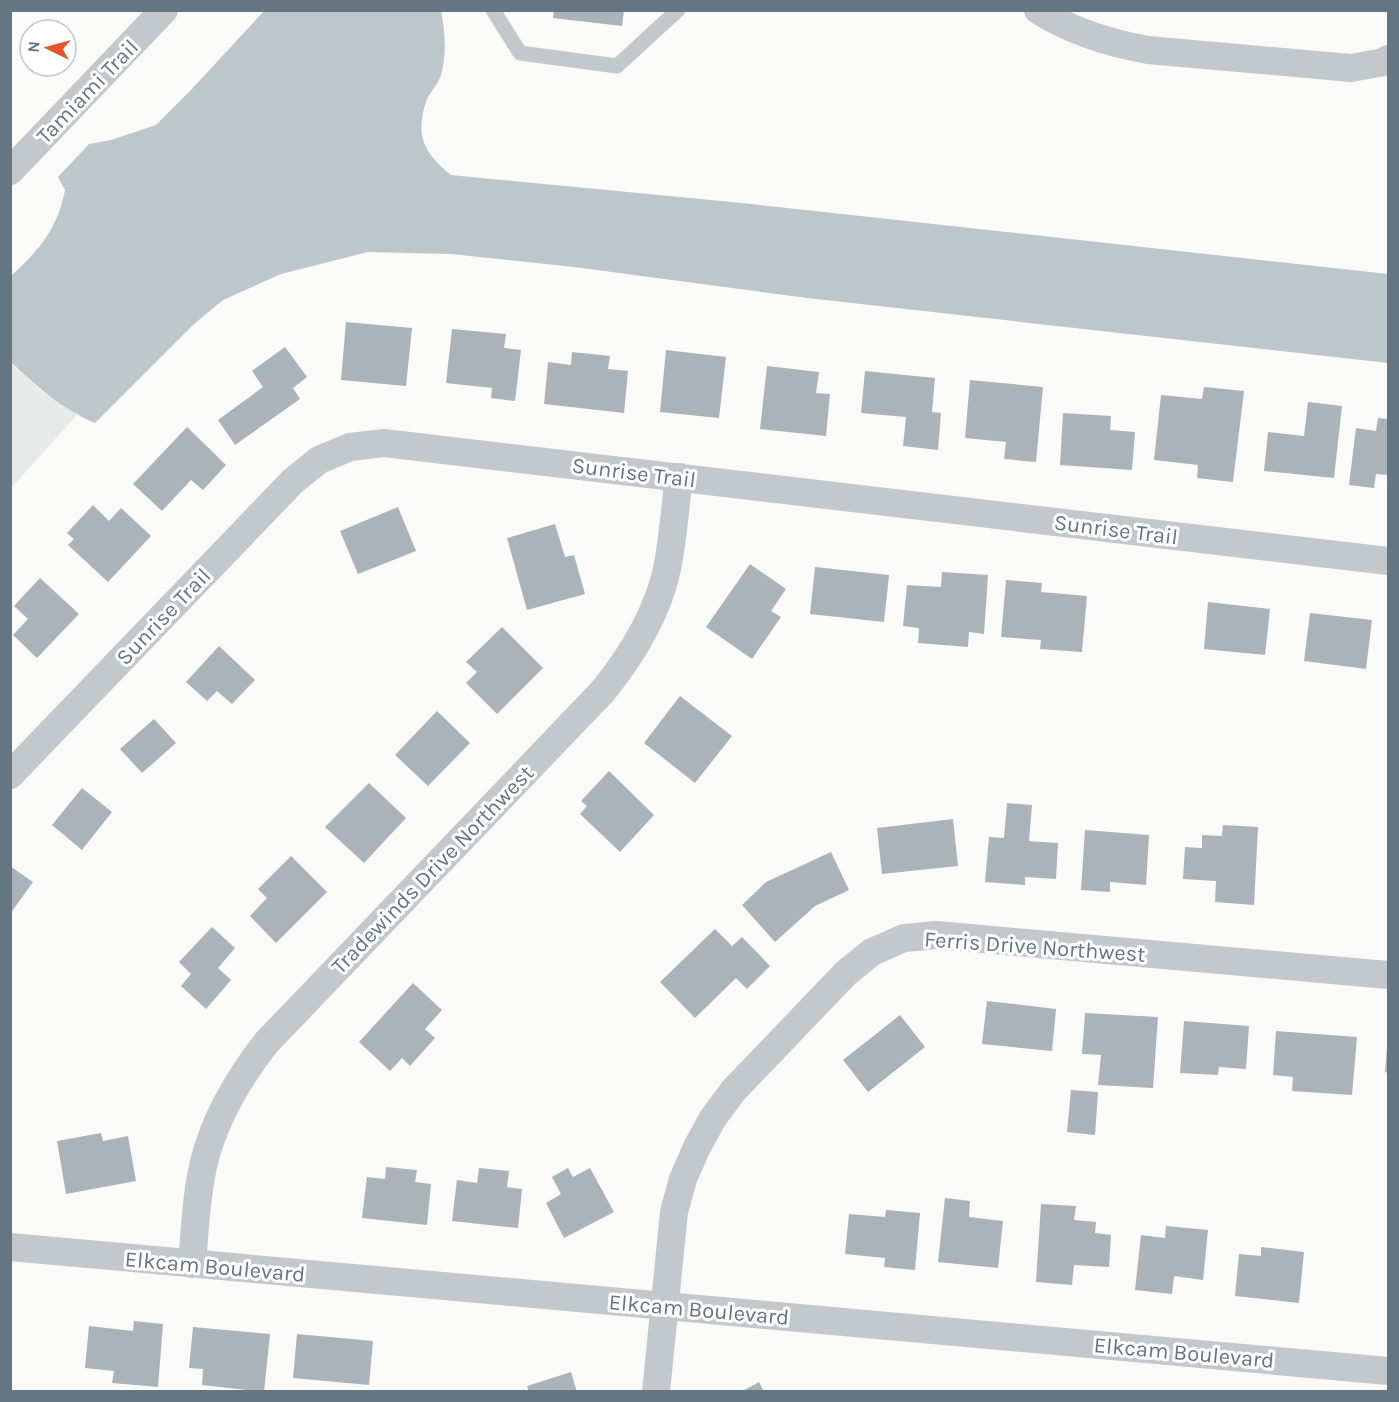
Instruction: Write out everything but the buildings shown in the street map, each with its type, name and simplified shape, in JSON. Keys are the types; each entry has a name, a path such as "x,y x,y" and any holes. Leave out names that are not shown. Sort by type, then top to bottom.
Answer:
{"street":[{"name":"Tamiami Trail","path":"10,171 164,10"},
{"path":"1038,10 1084,34 1116,44 1148,50 1351,68 1389,59"},
{"name":"Sunrise Trail","path":"10,775 292,481 319,460 350,447 384,443 1389,561"},
{"name":"Tradewinds Drive Northwest","path":"192,1264 198,1195 204,1162 214,1129 245,1070 266,1043 603,691 624,665 642,636 666,571 679,477"},
{"name":"Ferris Drive Northwest","path":"656,1392 674,1212 683,1179 697,1147 713,1118 733,1091 838,981 872,952 904,938 937,935 1389,975"},
{"name":"Elkcam Boulevard","path":"10,1247 1389,1371"}],"lane":[{"path":"493,10 520,52 616,66 678,10"}],"shaded area":[{"path":"265,10 441,11 445,43 443,67 440,78 427,99 421,123 428,151 451,175 742,203 1388,274 1388,363 807,298 574,267 451,254 368,252 281,274 223,300 194,324 95,423 50,397 11,362 11,276 31,257 52,228 65,190 58,177 89,144 111,140 156,125"},
{"path":"10,362 43,392 77,415 11,488"}]}
